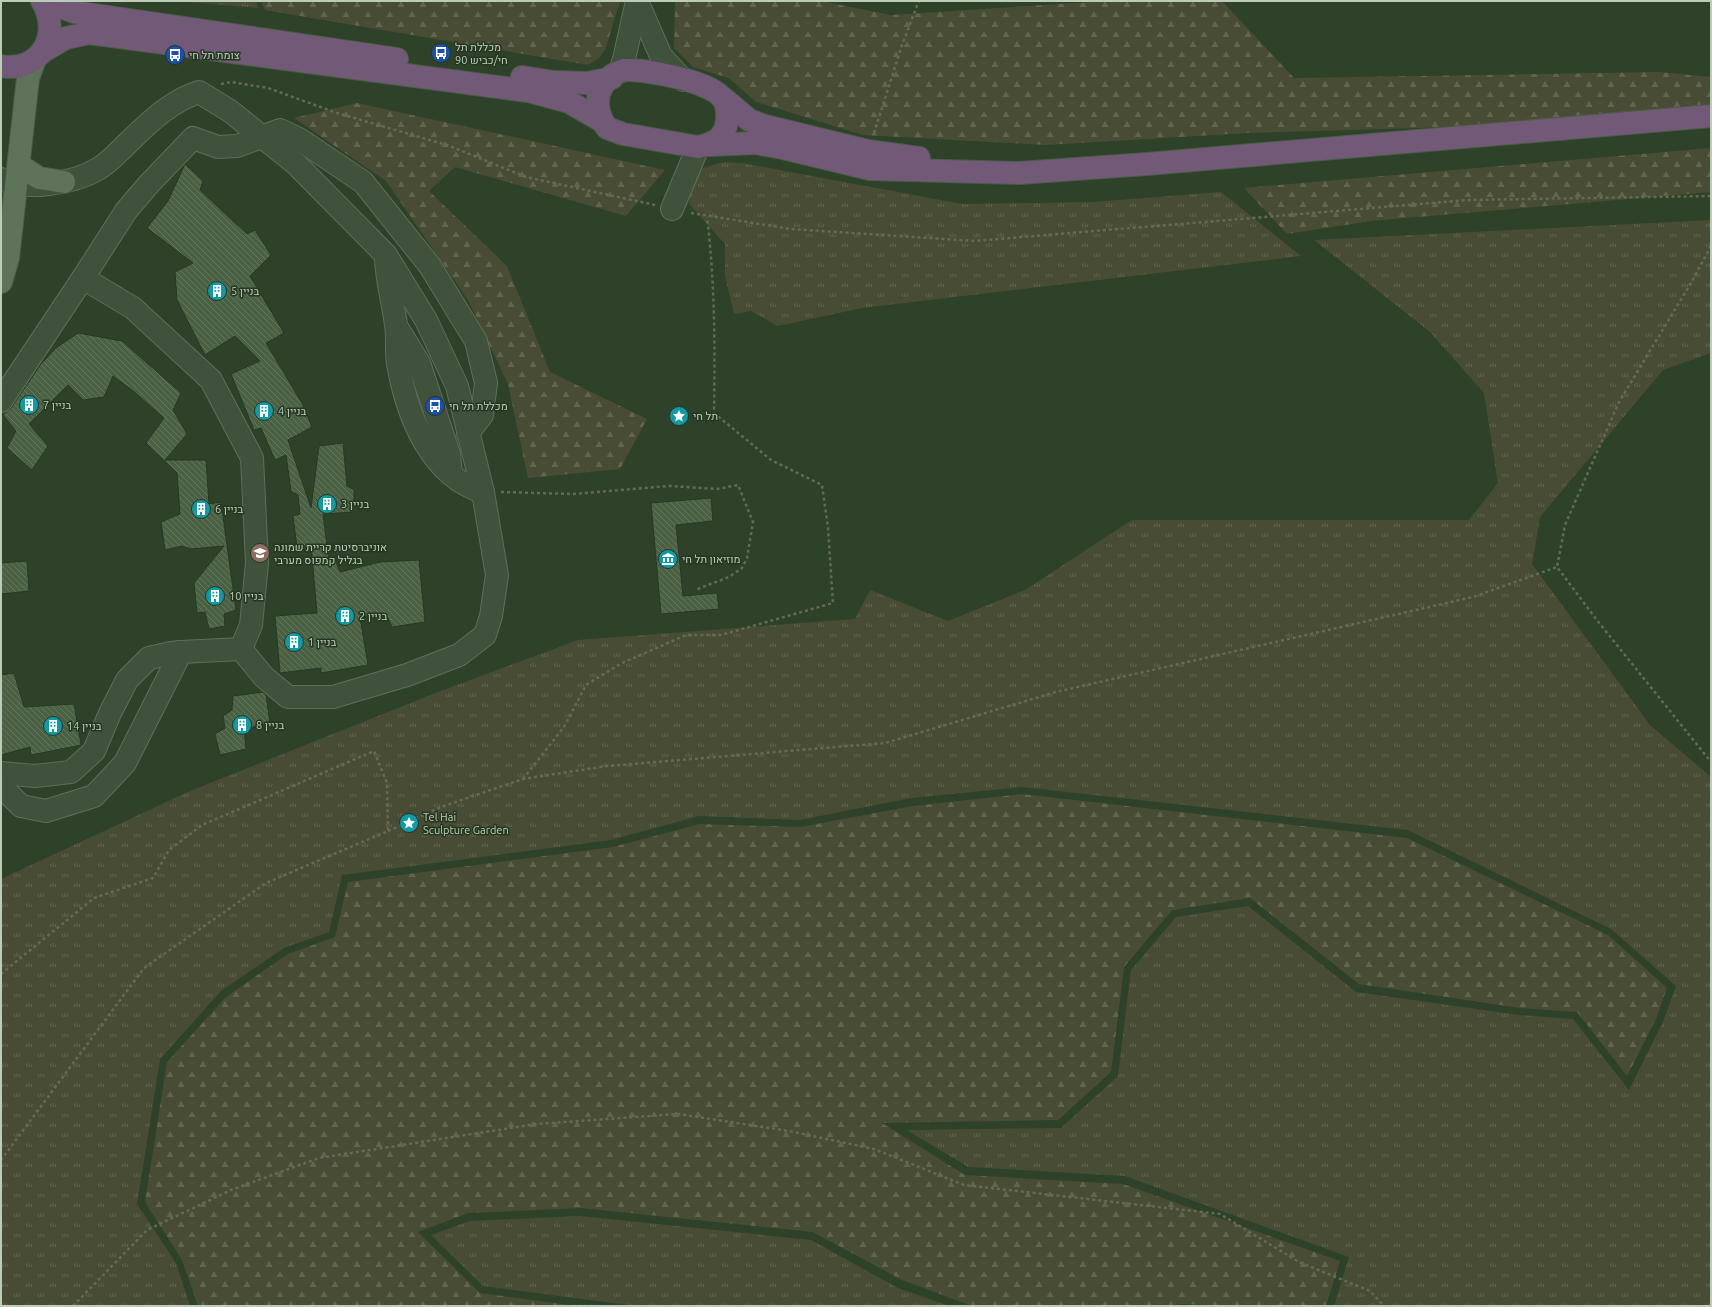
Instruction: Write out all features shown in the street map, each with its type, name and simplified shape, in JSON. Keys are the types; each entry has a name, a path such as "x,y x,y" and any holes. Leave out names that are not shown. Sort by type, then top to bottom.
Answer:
{"highway":[{"path":"38,55 50,33 51,21 48,10 42,1"},
{"path":"46,1 74,12 554,82 588,84 632,70 683,80 708,87 749,120 765,126 868,151 1019,173"},
{"path":"1,66 9,67 22,65 66,38 90,33 528,91 569,102 602,121"},
{"path":"616,75 604,83 598,97 597,105 602,121 607,128 618,133 704,146 755,143 783,148 870,169 1019,173 1155,164 1711,116"},
{"path":"704,146 717,140 723,133 726,124 726,106 723,98"}],"main road":[{"path":"1,282 8,258 12,176 28,78 38,55"}],"street":[{"path":"616,75 624,59 637,1"},
{"path":"637,1 661,56 683,80"},
{"path":"12,176 44,185 64,182 88,174 100,168 144,126 183,97 199,92 230,111 260,137 296,164 386,254 426,320 458,386 483,492 497,575 491,616 485,635 459,655 407,675 333,697 288,697 264,677 241,649"},
{"path":"1,401 84,278 126,211 148,185 193,138 218,147 237,146 280,130 299,140 363,182 430,266 476,341 486,383 482,415 468,432"},
{"path":"672,209 704,146"},
{"path":"386,254 388,285 396,326 398,363 408,407 422,440 452,475 467,487 483,492"},
{"path":"84,278 133,308 211,380 252,458 257,563 251,624 241,649"},
{"path":"1,773 35,776 71,772 94,751 127,680 149,658 181,652 241,649"},
{"path":"1,786 21,806 46,811 94,796 125,763 181,652"}],"path":[{"path":"868,151 882,113 902,45 919,1"},
{"path":"199,92 212,85 231,82 268,88 337,113 447,145 526,177 672,209"},
{"path":"523,779 564,727 586,685 620,664 686,634 721,635 833,603 828,528 822,485 771,460 714,413 715,347 713,270 707,217 791,229 975,240 1468,200 1711,196"},
{"path":"1711,246 1691,283 1619,402 1565,525 1557,567 1596,619 1711,762"},
{"path":"483,492 574,494 670,486 717,489 738,485 753,522 747,558 742,568 729,578 695,590"},
{"path":"1,1160 144,968 266,883 441,808 523,779 607,766 885,743 1056,692 1473,598 1557,567"},
{"path":"1,974 94,898 153,878 169,850 202,825 374,751 387,783 388,831"},
{"path":"73,1306 147,1230 231,1190 319,1158 536,1124 678,1114 789,1131 874,1149 964,1185 1220,1214 1299,1262 1370,1291 1384,1306"},
{"path":"572,1306 593,1306"}],"green space":[{"path":"177,1 256,1 258,8"},
{"path":"261,1 620,1 605,50 599,58 588,65 265,10"},
{"path":"675,1 821,1 891,15 1106,1 1222,1 1294,78 1659,72 1711,77 1711,109 1488,126 1248,133 1046,145 863,135 756,102 729,78 693,67 674,48"},
{"path":"357,103 665,170 626,216 455,167 429,191 507,266 550,372 647,419 620,469 528,478 508,384 468,300 386,181 294,118"},
{"path":"1711,148 1711,192 1371,221 1287,234 1244,188"},
{"path":"723,162 742,163 962,204 1093,202 1221,192 1301,256 862,308 778,326 751,311 734,314 725,276 725,244 689,204 691,172"},
{"path":"1711,220 1711,353 1663,370 1540,517 1532,564 1650,725 1711,777 1711,1306 1334,1306 1349,1257 1125,1176 968,1167 907,1130 1061,1128 1118,1076 1131,970 1176,917 1248,906 1356,992 1519,1015 1573,1019 1629,1090 1663,1022 1676,986 1611,929 1408,830 1022,787 911,798 800,820 699,816 611,840 342,875 329,932 284,948 221,991 160,1059 137,1204 176,1263 190,1306 1,1306 1,879 190,791 438,692 578,640 855,619 870,590 948,621 1025,590 1132,520 1469,520 1498,483 1484,393 1430,332 1314,240"},
{"path":"1022,794 1407,838 1608,935 1667,988 1656,1019 1627,1076 1577,1012 1520,1008 1359,984 1250,898 1172,910 1124,967 1111,1072 1058,1120 882,1123 965,1175 1123,1184 1340,1261 1326,1306 1226,1306 1184,1304 1164,1306 972,1306 902,1280 813,1232 581,1208 468,1213 418,1232 480,1293 577,1306 198,1306 182,1260 145,1202 167,1062 226,997 288,954 335,937 348,882 613,847 700,824 800,827 913,806"},
{"path":"580,1216 811,1240 898,1288 949,1306 636,1306 483,1286 431,1235 470,1221"}],"building":[{"path":"185,164 203,181 200,190 247,234 255,230 271,255 250,276 284,333 266,343 303,405 312,427 288,440 311,508 319,446 343,443 347,486 354,490 354,512 323,514 329,562 335,560 340,572 380,562 419,560 425,622 392,627 386,614 360,617 368,665 321,673 321,668 280,673 275,616 317,613 311,545 297,547 293,516 300,514 298,495 291,491 286,455 275,460 261,428 254,430 231,374 260,361 235,336 205,355 177,300 175,272 193,263 147,228 168,201"},
{"name":"בניין 7","path":"78,333 122,341 181,393 173,410 187,434 165,460 206,460 209,504 221,502 236,610 224,614 225,626 209,629 205,612 197,613 194,583 224,546 191,549 182,546 165,550 161,522 180,514 177,473 146,443 164,418 132,390 113,376 104,397 83,400 68,385 29,424 48,446 32,470 7,448 16,431 3,415 11,408 41,364 56,348"},
{"name":"מוזיאון תל חי","path":"711,498 713,521 676,525 683,596 717,593 719,609 661,614 651,503"},
{"path":"27,561 29,591 1,594 1,563"},
{"path":"14,673 24,707 74,704 81,745 31,755 30,747 1,755 1,675"},
{"name":"בניין 8","path":"263,692 266,695 270,723 244,729 246,749 220,755 215,734 225,728 223,716 232,710 233,696"}],"place":[{"name":"מכללת תל חי/כביש 90","path":"441,53"},
{"name":"צומת תל חי","path":"175,55"},
{"name":"בניין 5","path":"217,291"},
{"name":"בניין 7","path":"29,405"},
{"name":"מכללת תל חי","path":"435,406"},
{"name":"בניין 4","path":"264,411"},
{"name":"תל חי","path":"679,416"},
{"name":"בניין 3","path":"327,504"},
{"name":"בניין 6","path":"201,509"},
{"name":"אוניברסיטת קריית שמונה בגליל קמפוס מערבי","path":"260,553"},
{"name":"מוזיאון תל חי","path":"668,559"},
{"name":"בניין 10","path":"215,596"},
{"name":"בניין 2","path":"345,616"},
{"name":"בניין 1","path":"294,642"},
{"name":"בניין 8","path":"242,725"},
{"name":"בניין 14","path":"53,726"},
{"name":"Tel Hai Sculpture Garden","path":"409,823"}]}
